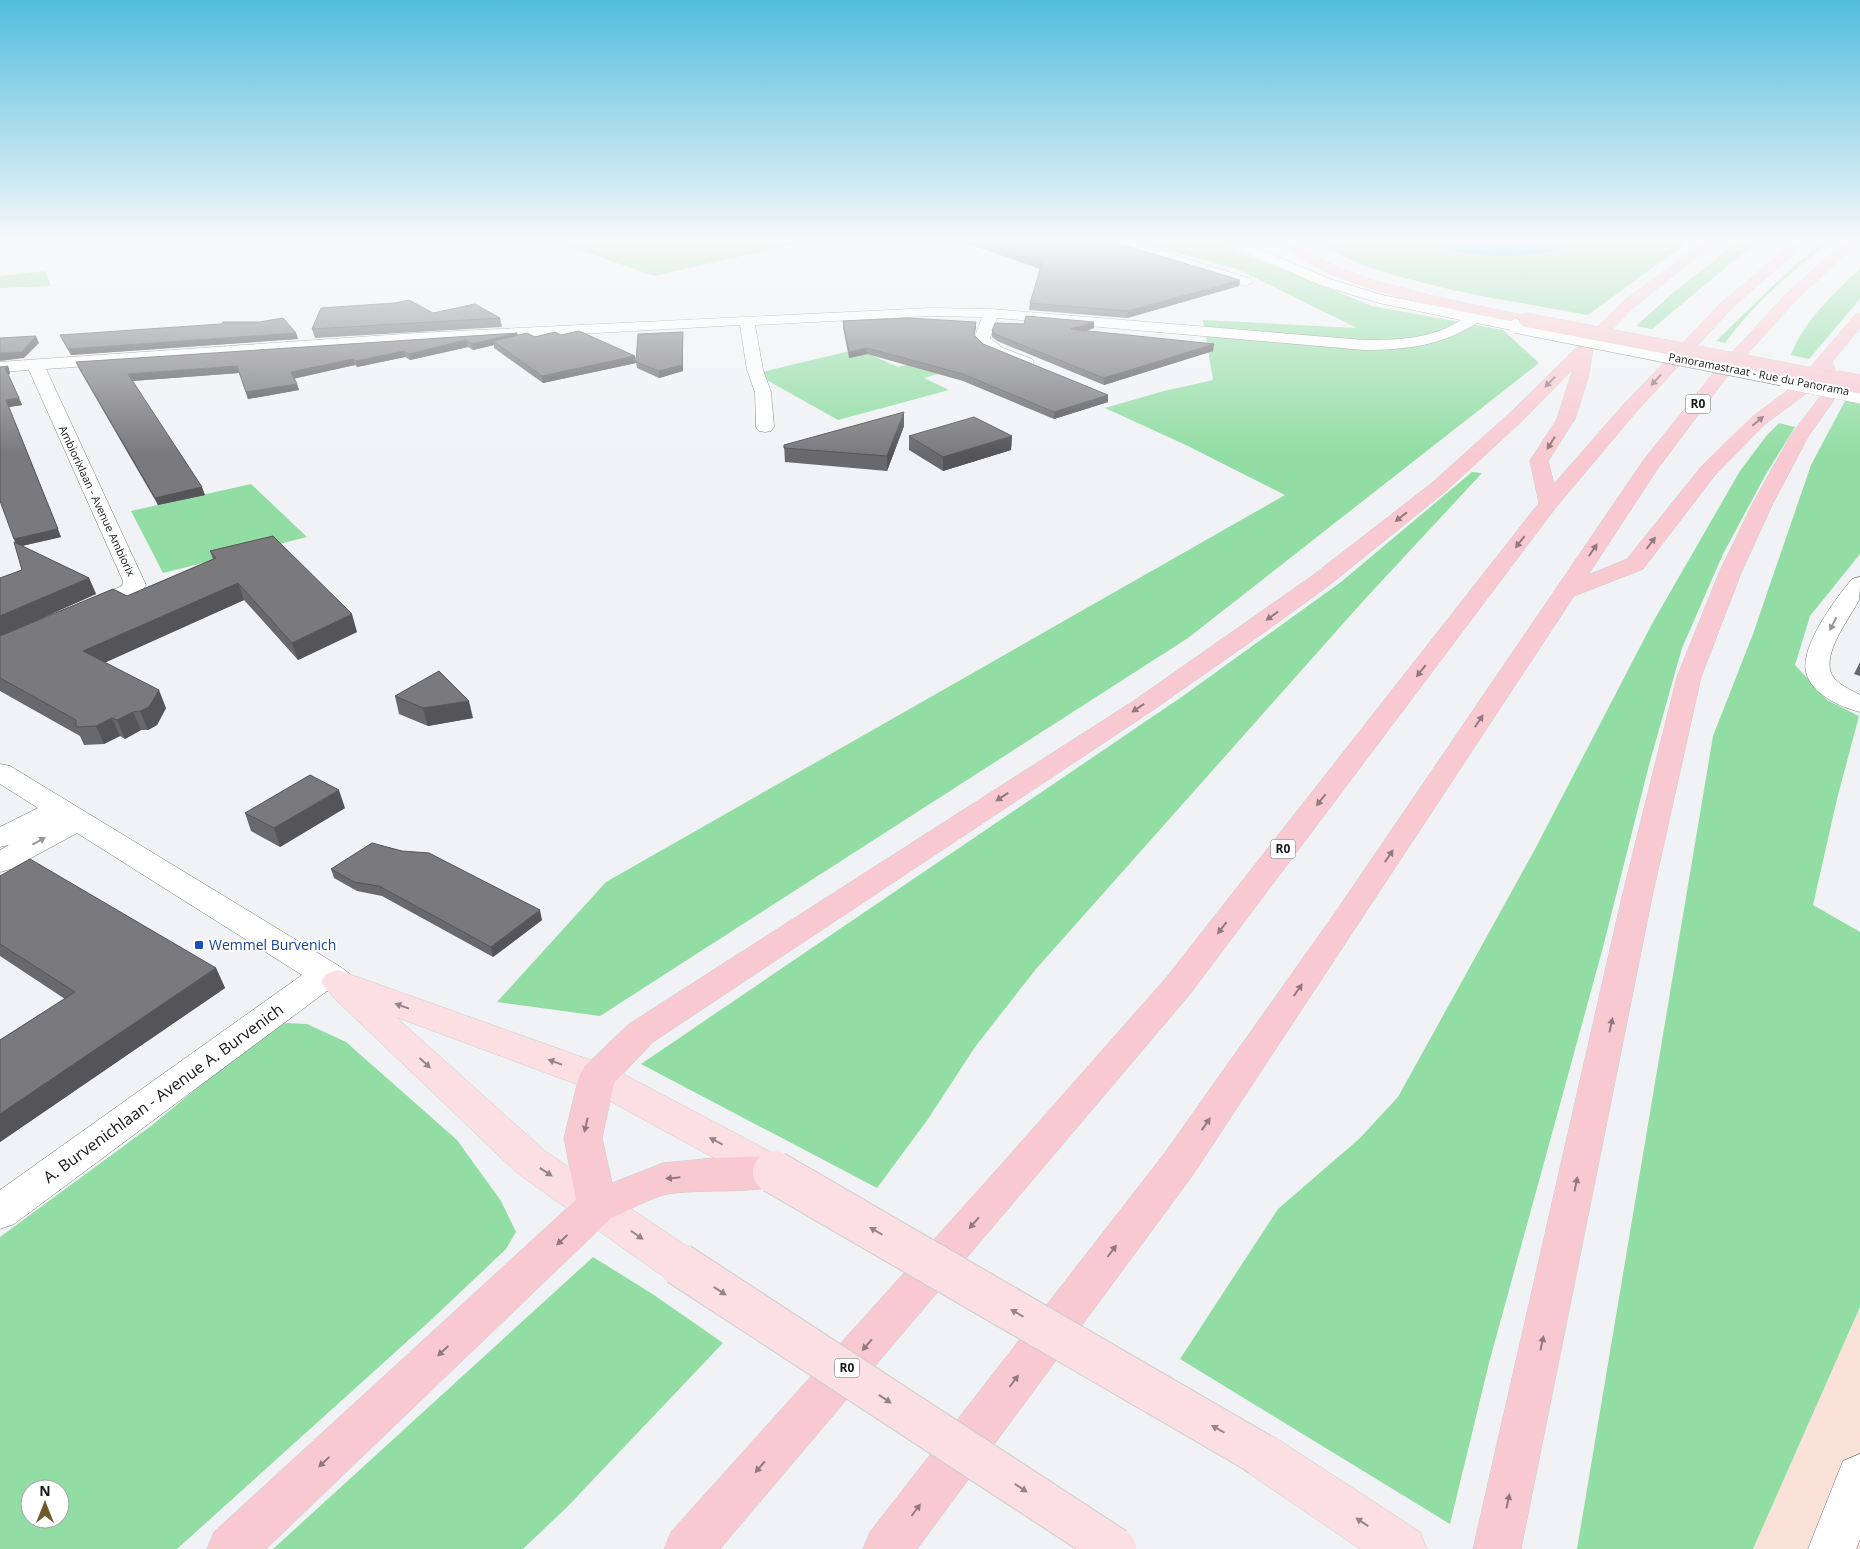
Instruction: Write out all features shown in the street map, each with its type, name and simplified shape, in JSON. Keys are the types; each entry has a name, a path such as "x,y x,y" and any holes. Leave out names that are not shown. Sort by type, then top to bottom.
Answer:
{"highway":[{"path":"1487,311 1860,384"},
{"path":"1502,311 1526,320 1860,374"},
{"path":"597,1206 583,1138 597,1077 641,1033 1141,707 1312,586 1439,487 1518,414 1622,311"},
{"name":"R0","path":"688,1549 1006,1186 1178,986 1550,504 1630,408 1721,311"},
{"name":"R0","path":"887,1549 1178,1165 1354,908 1650,465 1720,376 1778,311"},
{"path":"1566,591 1635,564 1708,471 1758,421 1801,389 1860,318"},
{"path":"1550,504 1540,461 1566,419 1580,378 1585,348"},
{"path":"1497,1549 1633,919 1689,678 1697,650 1710,624 1730,573 1771,487 1801,434 1834,390 1824,362"},
{"path":"231,1549 597,1206 663,1179 713,1174 774,1172"}],"main road":[{"path":"332,978 597,1077 774,1172 1260,1454 1403,1549"},
{"path":"332,978 531,1162 679,1264 1115,1549"}],"street":[{"name":"Panoramastraat - Rue du Panorama","path":"1440,311 1474,318 1526,320 1860,394"},
{"path":"0,367 417,338 870,314 991,313 1364,345 1405,344 1438,339 1456,331 1474,318"},
{"path":"991,313 982,339 997,351 1040,367"},
{"path":"747,320 756,370 763,392 765,427"},
{"name":"Ambiorixlaan - Avenue Ambiorix","path":"41,364 37,370 134,586 130,591 69,617"},
{"path":"1860,584 1834,619 1816,666 1819,675 1829,686 1860,704"},
{"path":"0,772 332,978"},
{"path":"0,838 69,814"},
{"path":"0,862 69,814"},
{"name":"A. Burvenichlaan - Avenue A. Burvenich","path":"0,1212 332,978"},
{"path":"1832,1549 1860,1478"}],"shaded area":[{"path":"1860,1307 1860,1549 1753,1549"}],"green space":[{"path":"1323,311 1401,311 1503,330 1539,363 1188,638 600,1016 497,1002 606,882 1285,495 1188,446 1105,408 1164,391 1213,380 1203,320 1357,328"},
{"path":"1568,311 1593,311 1588,315"},
{"path":"1652,311 1673,311 1652,329 1636,326"},
{"path":"1747,311 1752,311 1725,343 1716,341"},
{"path":"1819,311 1850,311 1809,359 1791,355 1804,330"},
{"path":"966,348 990,359 924,378 949,390 838,420 765,379 762,372 858,349 898,367"},
{"path":"1846,399 1860,401 1860,554 1810,616 1795,665 1827,700 1859,716 1837,799 1813,905 1860,932 1860,1307 1753,1549 1577,1549 1713,736 1753,634 1811,465"},
{"path":"1779,423 1795,427 1766,474 1723,554 1682,648 1649,765 1602,951 1489,1363 1450,1524 1180,1359 1278,1209 1359,1139 1398,1097 1534,851 1653,622 1740,471 1767,435"},
{"path":"1472,472 1482,473 1365,599 1036,969 975,1047 928,1119 877,1188 641,1064 1183,696 1341,582"},
{"path":"251,484 307,537 163,573 131,511"},
{"path":"285,1023 307,1024 346,1042 457,1140 501,1201 516,1232 506,1249 432,1319 177,1549 0,1549 0,1237 151,1126 251,1044"},
{"path":"593,1257 654,1295 723,1343 568,1506 523,1549 273,1549"}],"building":[{"path":"320,311 430,311 433,313 488,311 500,318 312,329"},
{"path":"1026,316 1094,322 1070,329 1214,344 1104,378 997,335 992,331 995,323 1024,324"},
{"path":"283,318 296,333 68,349 60,335 221,324 223,322 259,322"},
{"path":"908,318 976,322 973,334 983,344 1108,395 1054,412 963,374 867,348 849,352 843,321"},
{"path":"579,331 635,356 542,376 493,341 527,333 535,337 555,332 561,335"},
{"path":"683,332 682,365 659,371 636,362 638,334"},
{"path":"517,333 472,344 466,340 409,354 404,351 291,372 297,384 246,392 237,366 128,374 202,487 155,498 76,362"},
{"path":"36,336 22,352 0,353 0,338"},
{"path":"8,366 5,368 19,398 6,400 58,529 14,539 0,501 0,367"},
{"path":"904,412 887,456 784,448 784,445"},
{"path":"974,417 1012,436 943,457 909,436"},
{"path":"273,536 352,614 292,643 238,583 83,651 159,690 149,707 117,720 112,718 96,726 76,727 76,720 0,678 0,636 113,589 127,596 216,558 210,551"},
{"path":"14,542 89,578 0,616 0,578 22,570"},
{"path":"439,671 469,701 423,708 395,696"},
{"path":"310,775 339,790 274,828 245,813"},
{"path":"372,843 402,851 429,853 540,910 491,947 379,886 354,882 331,869"},
{"path":"30,859 216,968 0,1114 0,1040 75,992 0,944 0,876"}],"place":[{"name":"Wemmel Burvenich","path":"199,945"}]}
